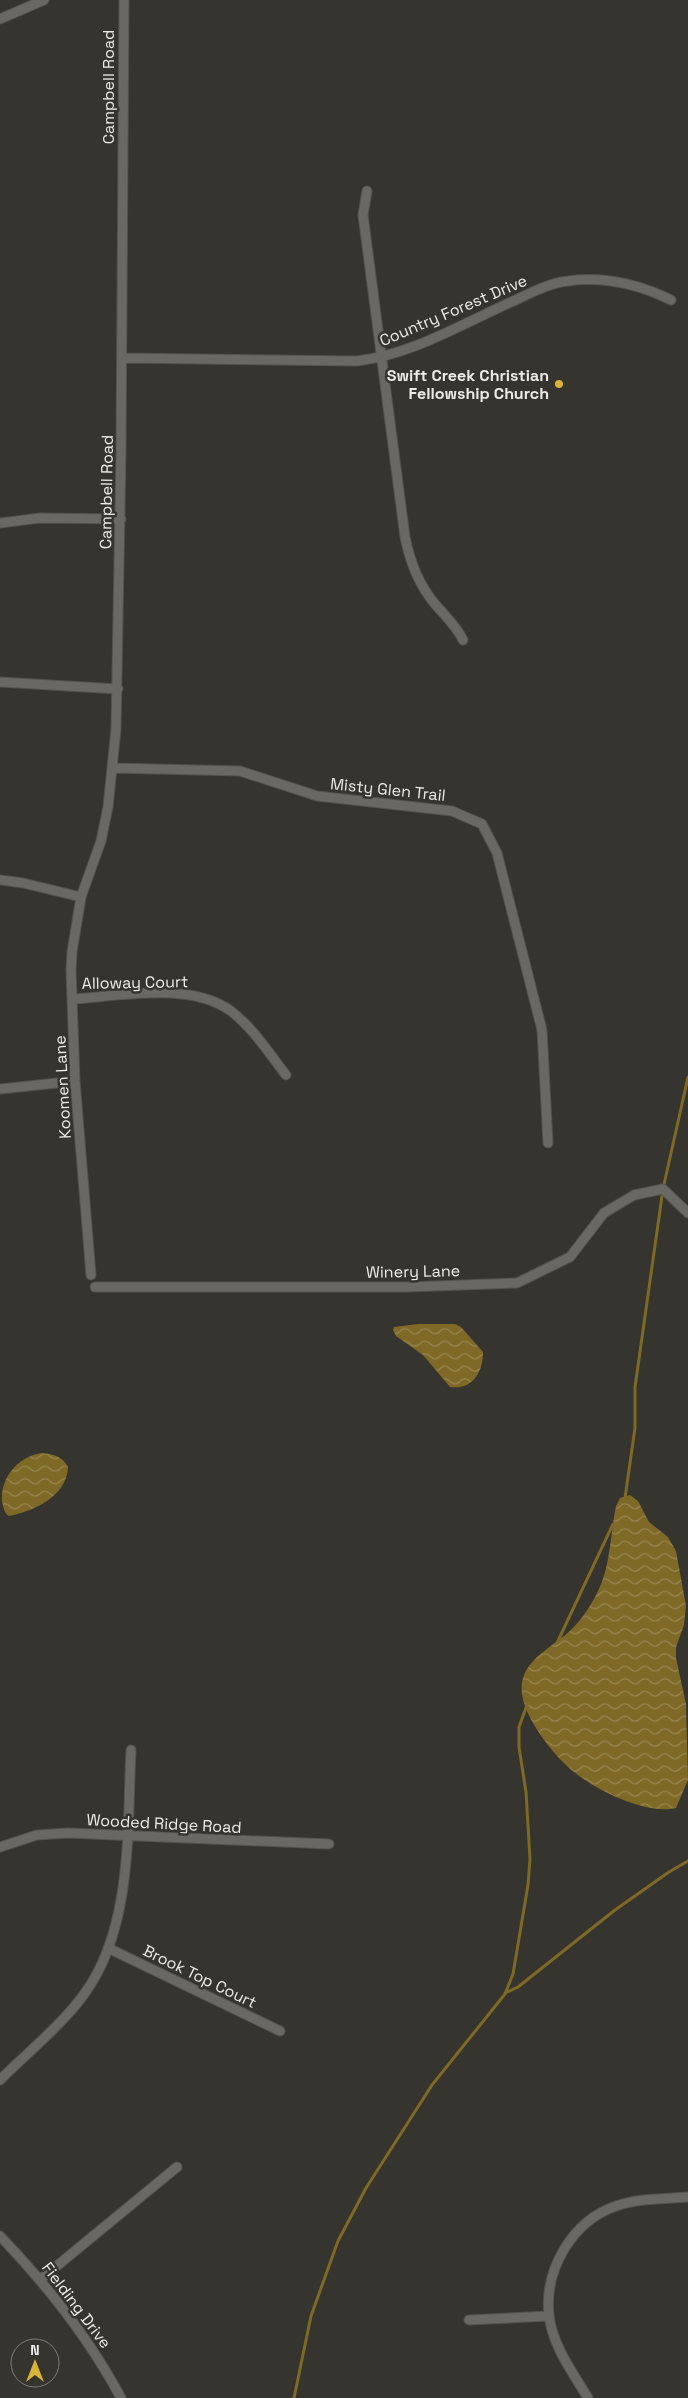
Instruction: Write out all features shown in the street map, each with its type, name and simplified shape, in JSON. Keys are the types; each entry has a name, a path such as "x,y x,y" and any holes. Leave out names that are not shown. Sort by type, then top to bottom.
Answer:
{"street":[{"path":"0,19 44,0"},
{"name":"Campbell Road","path":"81,897 101,841 113,768 118,689 124,0"},
{"path":"367,191 364,215 381,358 408,554 423,588 454,624 463,640"},
{"name":"Country Forest Drive","path":"122,358 358,361 381,358 412,347 539,289 566,281 612,280 630,283 646,287 672,300"},
{"path":"0,523 40,518 120,519"},
{"path":"0,682 118,689"},
{"name":"Misty Glen Trail","path":"113,768 240,772 317,796 452,811 482,824 497,853 542,1030 548,1143"},
{"path":"0,880 23,883 81,897"},
{"name":"Koomen Lane","path":"81,897 72,952 75,1081 91,1275"},
{"name":"Alloway Court","path":"73,999 166,993 203,998 229,1010 242,1021 286,1075"},
{"path":"0,1089 75,1081"},
{"name":"Winery Lane","path":"95,1287 408,1287 517,1283 570,1257 604,1213 634,1195 662,1189 688,1213"},
{"path":"0,2080 56,2025 85,1993 108,1948 122,1894 131,1750"},
{"name":"Wooded Ridge Road","path":"0,1847 24,1838 51,1833 329,1844"},
{"name":"Brook Top Court","path":"108,1948 280,2031"},
{"path":"41,2279 177,2167"},
{"path":"588,2398 563,2355 549,2316 550,2282 557,2263 566,2245 577,2231 594,2217 615,2206 643,2200 688,2197"},
{"name":"Fielding Drive","path":"0,2236 41,2279 87,2341 121,2398"},
{"path":"469,2320 549,2316"}],"water":[{"path":"418,1324 455,1324 461,1327 483,1352 483,1359 479,1373 471,1383 465,1386 450,1387 423,1355 396,1336 393,1330 394,1327"},
{"path":"42,1453 57,1456 68,1467 62,1487 47,1501 38,1506 18,1514 7,1515 2,1502 2,1493 8,1476 26,1458"},
{"path":"630,1495 638,1501 649,1522 668,1537 676,1551 686,1606 684,1625 676,1647 676,1658 686,1704 688,1780 676,1808 651,1808 637,1805 609,1794 574,1772 547,1744 539,1732 525,1706 522,1694 522,1683 529,1666 572,1629 596,1596 610,1549 616,1506 620,1498"}],"waterway":[{"path":"625,1498 635,1428 635,1387 663,1189 688,1077"},
{"path":"557,1643 613,1524"},
{"path":"294,2398 311,2316 338,2241 366,2188 432,2085 505,1994 513,1974 528,1885 530,1859 526,1792 519,1747 519,1727 527,1705"},
{"path":"505,1993 518,1987 615,1910 688,1861"}],"place":[{"name":"Swift Creek Christian Fellowship Church","path":"559,384"}]}
